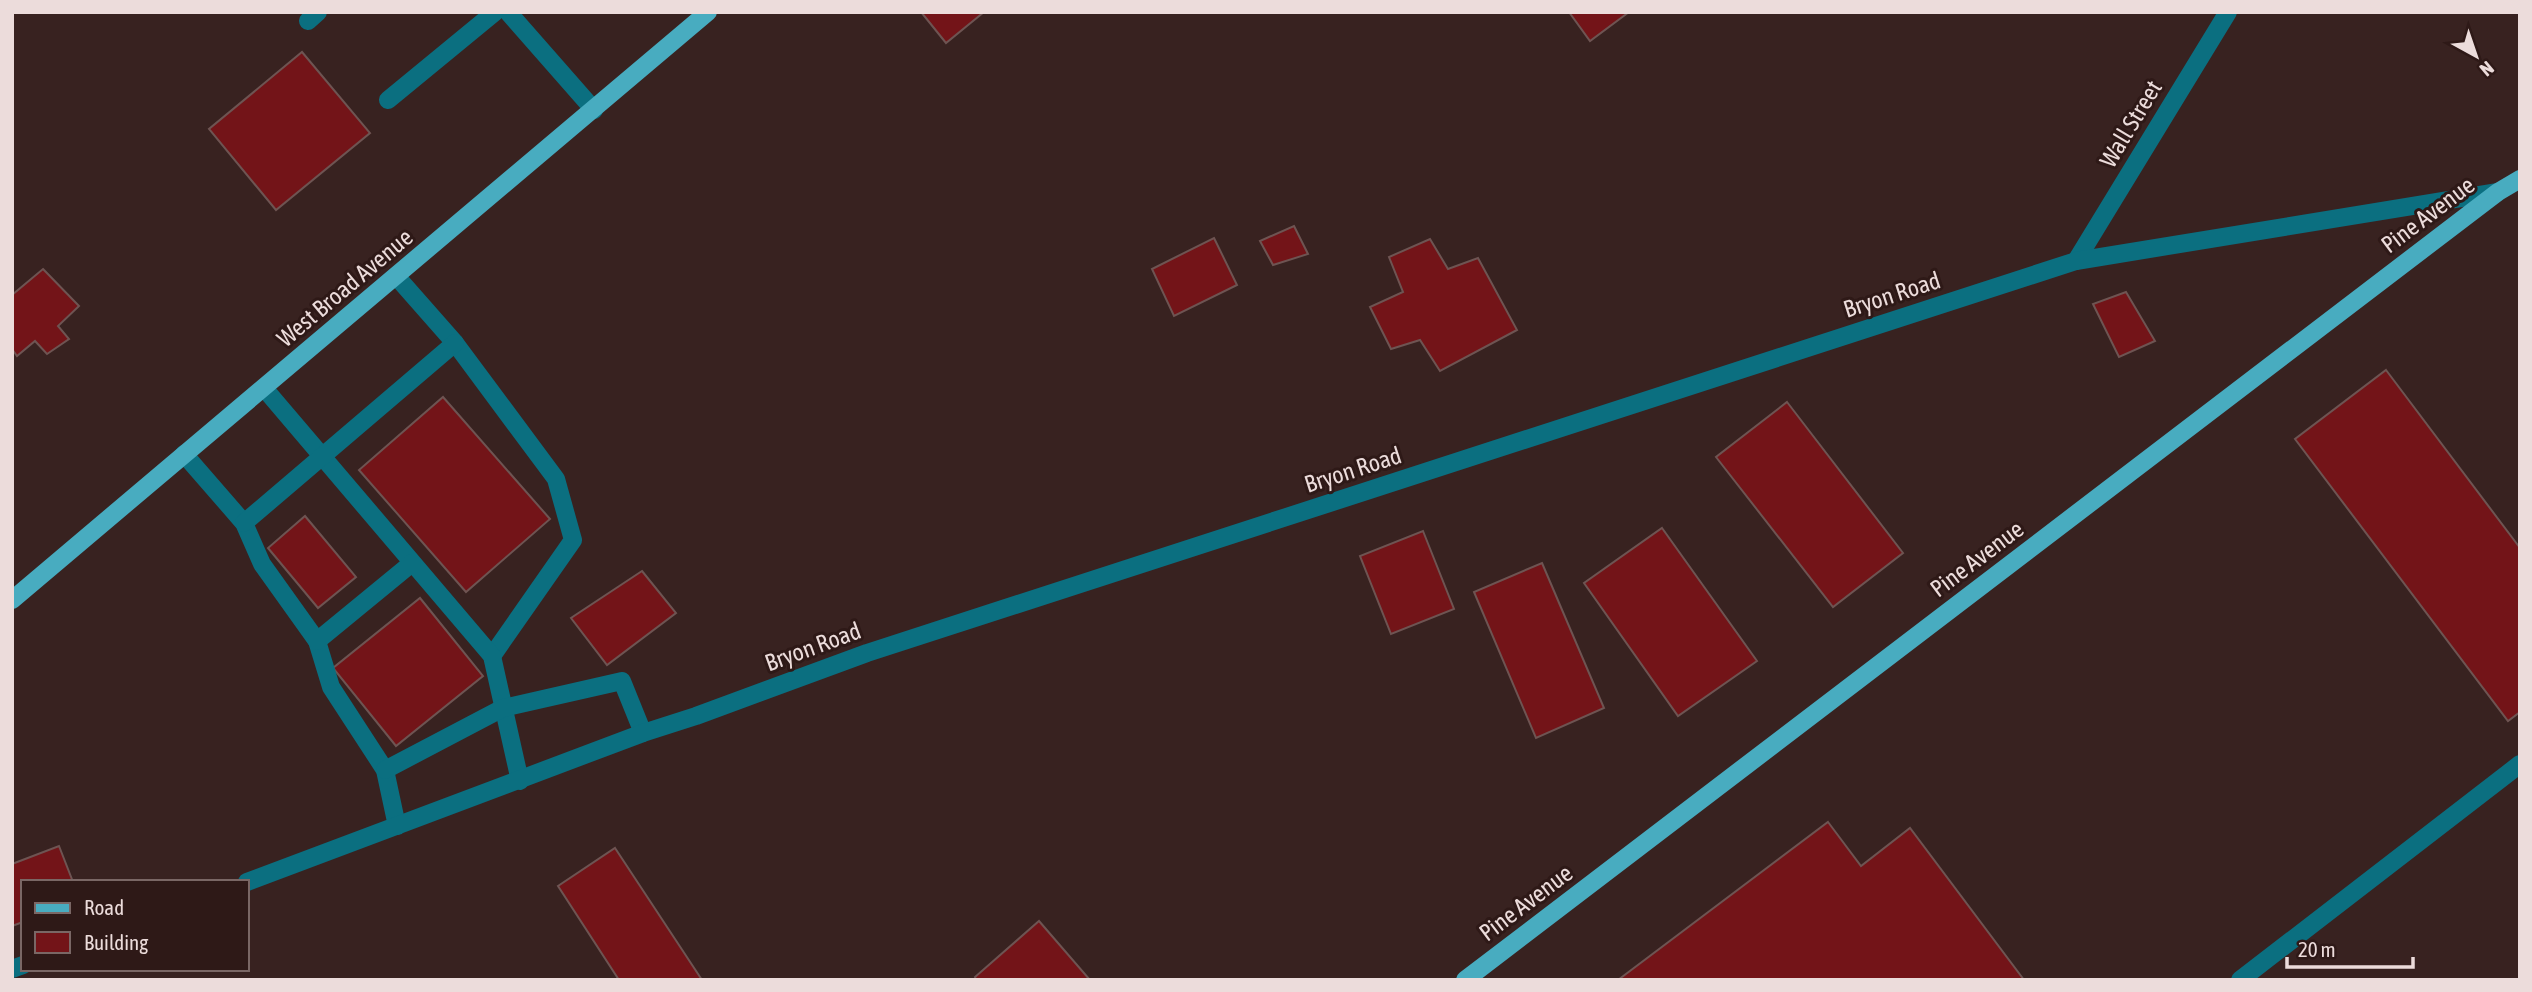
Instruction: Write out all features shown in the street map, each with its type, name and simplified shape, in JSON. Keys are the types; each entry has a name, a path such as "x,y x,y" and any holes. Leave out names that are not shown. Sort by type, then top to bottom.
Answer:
{"main road":[{"name":"West Broad Avenue","path":"12,600 708,12"},
{"name":"Pine Avenue","path":"1465,980 2498,192 2520,179"}],"street":[{"path":"388,100 495,12"},
{"path":"508,12 594,110"},
{"name":"Wall Street","path":"2076,261 2228,12"},
{"name":"Bryon Road","path":"248,882 643,733 867,653 2076,261 2498,192"},
{"path":"396,276 455,343 556,479 573,540 492,656"},
{"path":"244,523 455,343"},
{"path":"264,388 492,656 520,781"},
{"path":"184,454 244,523 262,564 317,641 331,687 385,771 397,826"},
{"path":"317,641 412,563"},
{"path":"385,771 503,708 622,681 643,733"},
{"path":"2240,980 2520,764"}],"building":[{"path":"921,12 984,12 946,43"},
{"path":"1569,12 1629,12 1590,41"},
{"path":"302,52 370,133 276,210 209,129"},
{"path":"1294,226 1308,254 1273,265 1260,241"},
{"path":"1214,238 1237,285 1174,316 1152,269"},
{"path":"1430,239 1448,269 1478,258 1517,330 1440,371 1420,340 1391,349 1370,307 1403,292 1389,257"},
{"path":"43,269 79,306 58,326 69,339 47,354 35,341 17,356 12,349 12,295"},
{"path":"2126,292 2155,341 2119,357 2093,304"},
{"path":"2386,370 2520,548 2520,712 2508,721 2295,439"},
{"path":"443,397 550,519 466,592 359,470"},
{"path":"1787,402 1903,553 1833,607 1716,457"},
{"path":"305,516 356,577 318,608 268,548"},
{"path":"1662,528 1757,661 1678,716 1584,583"},
{"path":"1423,531 1454,609 1391,634 1360,556"},
{"path":"1542,563 1604,708 1536,738 1474,592"},
{"path":"642,571 676,613 607,665 571,618"},
{"path":"420,598 483,676 396,746 333,668"},
{"path":"1828,822 1861,866 1910,828 2024,980 1618,980"},
{"path":"59,846 72,880 21,880 21,923 12,926 12,864"},
{"path":"615,848 702,980 619,980 558,886"},
{"path":"1039,921 1090,980 976,980 975,977"}]}
